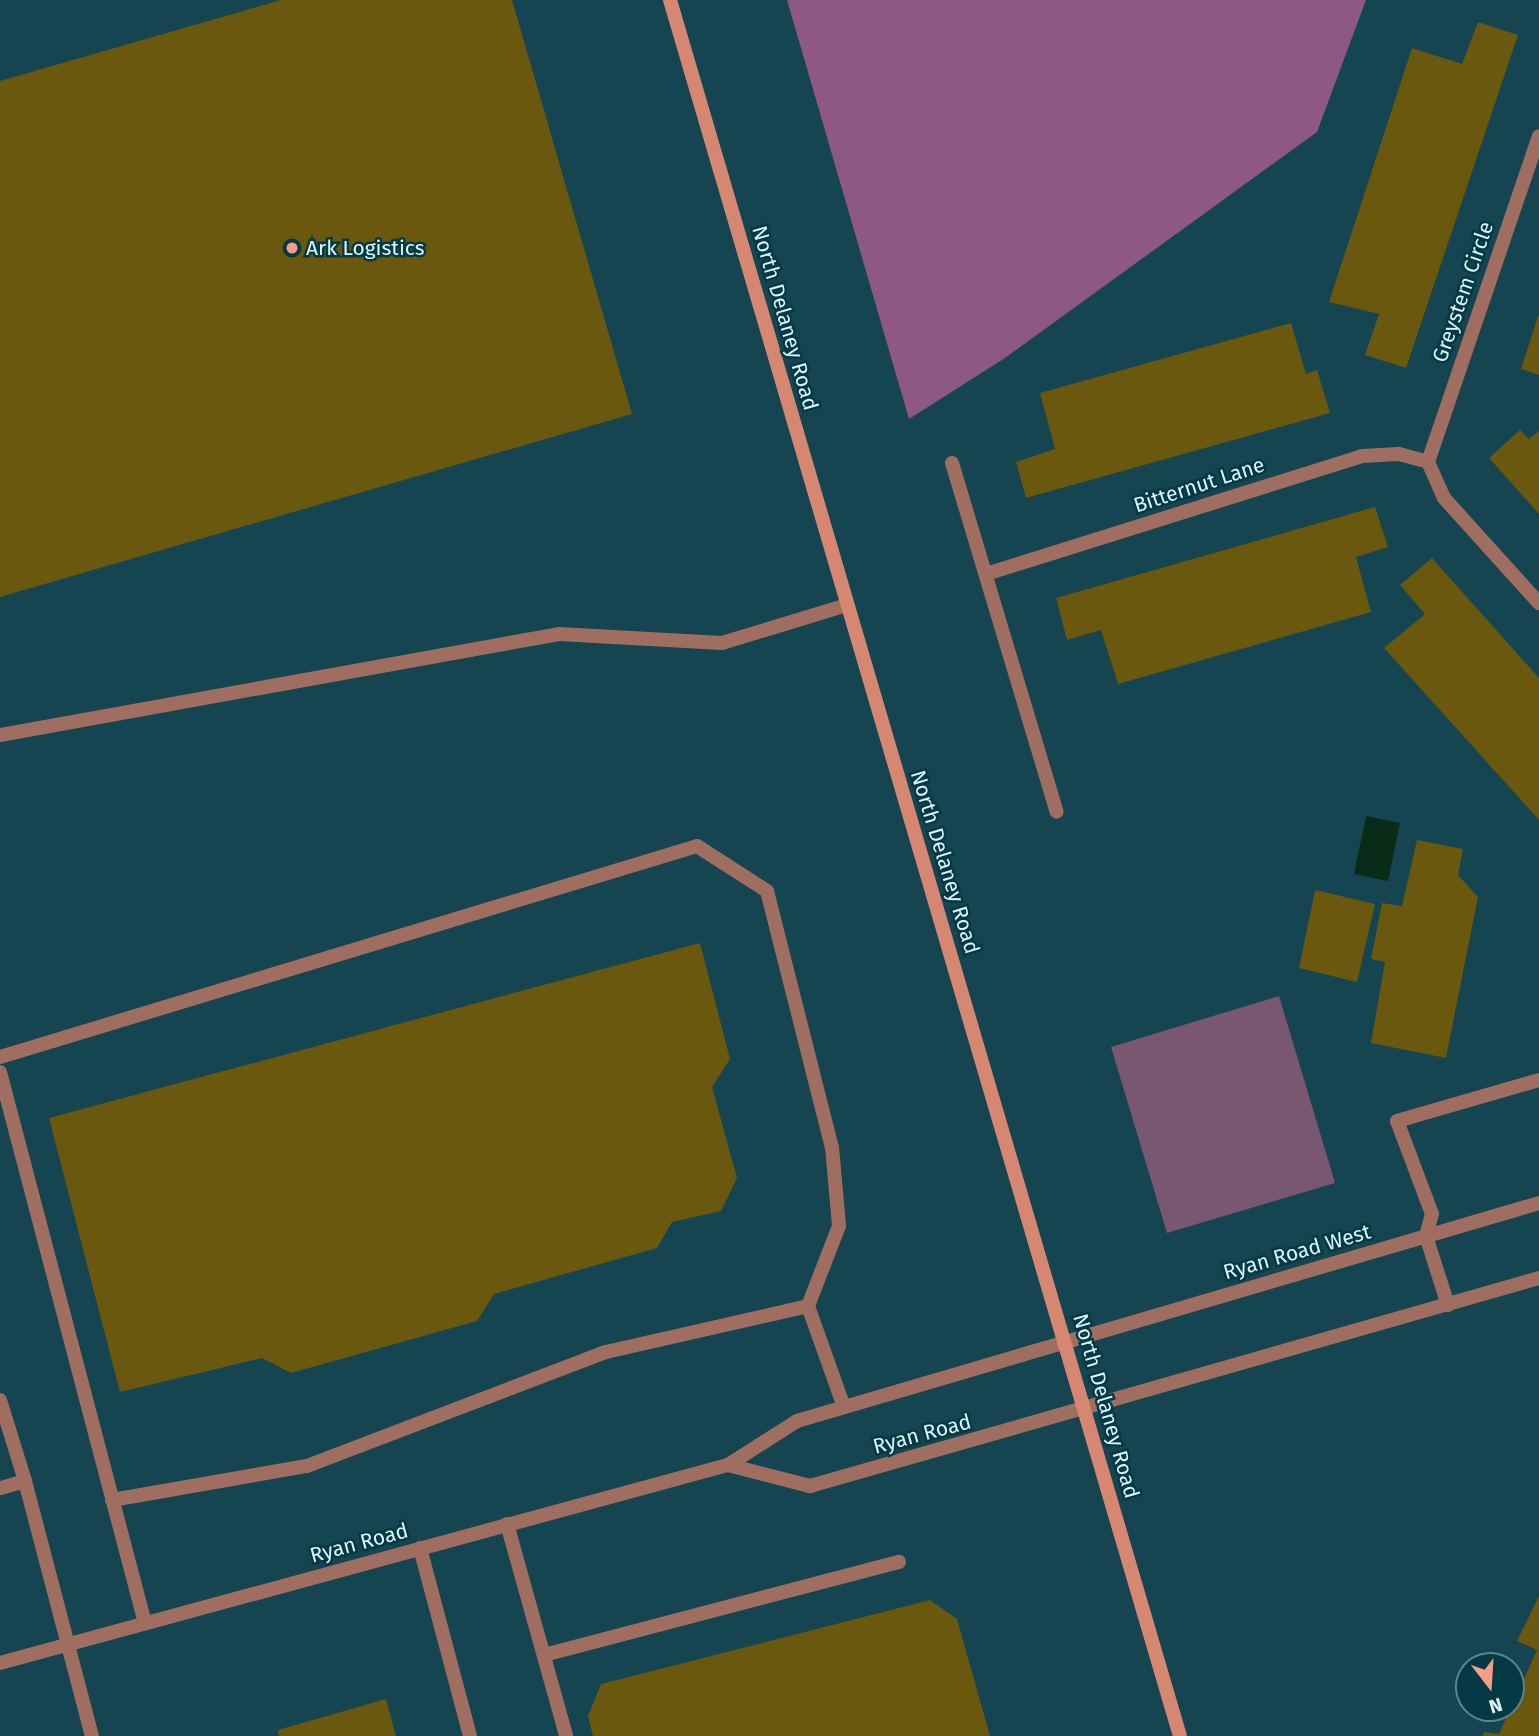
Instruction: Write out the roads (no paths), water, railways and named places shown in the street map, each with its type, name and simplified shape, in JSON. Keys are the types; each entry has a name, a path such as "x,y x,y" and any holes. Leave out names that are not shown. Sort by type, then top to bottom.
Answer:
{"street":[{"name":"North Delaney Road","path":"670,0 1180,1736"}],"lane":[{"name":"Greystem Circle","path":"1427,462 1539,136"},
{"name":"Bitternut Lane","path":"986,575 1362,456 1399,454 1427,462"},
{"path":"1427,462 1444,498 1539,603"},
{"path":"952,463 1057,812"},
{"path":"0,736 558,634 722,643 847,605"},
{"path":"0,1057 697,846 767,891 832,1147 839,1226 808,1306 844,1407"},
{"path":"0,1072 145,1623"},
{"path":"1448,1304 1426,1236 1432,1214 1397,1121 1539,1080"},
{"name":"Ryan Road West","path":"1065,1339 1539,1203"},
{"path":"1086,1410 1539,1278"},
{"path":"112,1500 307,1466 606,1352 808,1306"},
{"name":"Ryan Road","path":"0,1662 728,1465 797,1421 1065,1339"},
{"path":"0,1400 69,1644 92,1736"},
{"name":"Ryan Road","path":"728,1465 810,1486 1086,1410"},
{"path":"0,1488 24,1481"},
{"path":"508,1524 566,1736"},
{"path":"420,1548 470,1736"},
{"path":"544,1655 899,1562"}],"place":[{"name":"Ark Logistics","path":"292,248"}]}
